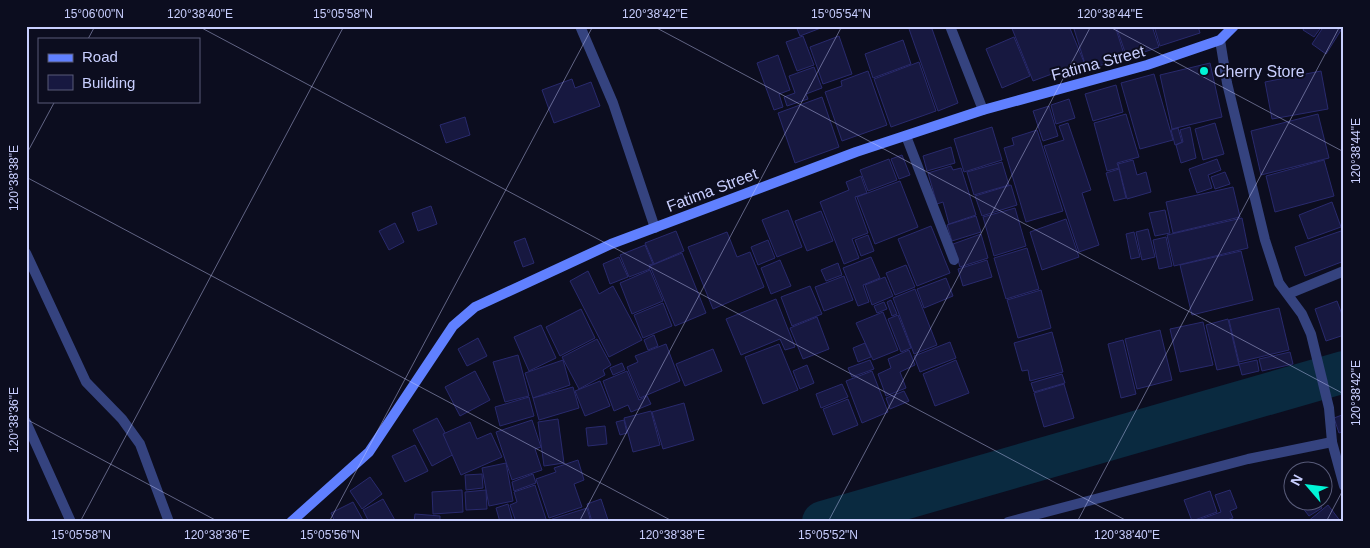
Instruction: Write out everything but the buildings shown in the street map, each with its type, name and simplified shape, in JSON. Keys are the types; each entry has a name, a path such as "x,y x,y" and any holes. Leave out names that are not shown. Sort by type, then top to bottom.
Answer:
{"street":[{"path":"580,26 613,103 655,228"},
{"path":"950,26 983,110"},
{"name":"Fatima Street","path":"291,522 368,452 454,326 475,307 611,244 856,152 983,110 1147,65 1220,40 1234,26"},
{"path":"1220,40 1227,83 1265,240 1279,283 1302,314 1318,359 1329,408 1332,442 1344,486"},
{"path":"906,136 954,260"},
{"path":"26,253 86,382 122,419 140,444 170,522"},
{"path":"1288,294 1344,272"},
{"path":"26,422 71,522"},
{"path":"1008,522 1248,458 1332,442"}],"waterway":[{"path":"823,522 1344,372"}],"place":[{"name":"Cherry Store","path":"1204,71"}]}
